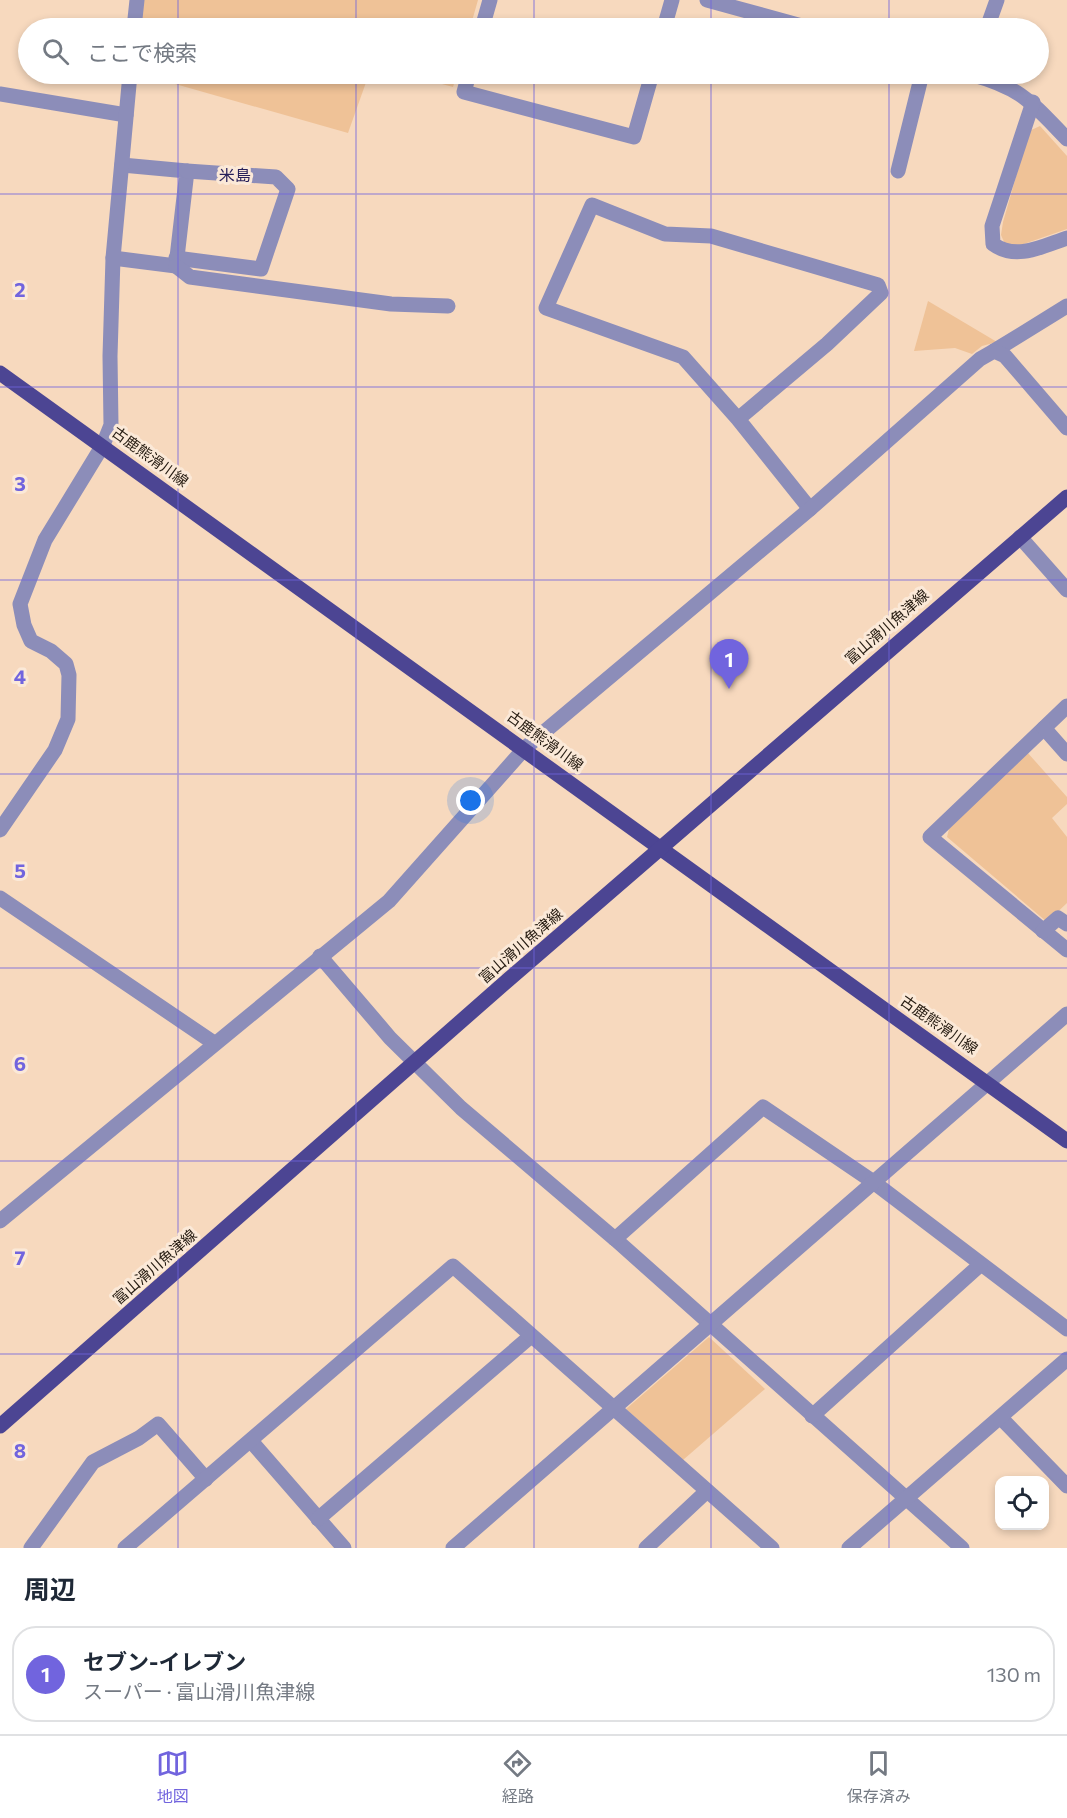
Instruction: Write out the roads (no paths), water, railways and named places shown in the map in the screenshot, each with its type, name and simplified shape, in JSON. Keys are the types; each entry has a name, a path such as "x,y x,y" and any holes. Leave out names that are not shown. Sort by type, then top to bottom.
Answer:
{"main road":[{"name":"古鹿熊滑川線","path":"0,373 525,748 662,850 1067,1140"},
{"name":"富山滑川魚津線","path":"0,1426 417,1063 508,980 662,850 1067,497"}],"street":[{"path":"135,18 137,0"},
{"path":"485,18 490,0"},
{"path":"667,18 672,0"},
{"path":"706,0 772,18"},
{"path":"991,18 997,0"},
{"path":"0,830 55,750 68,719 69,675 66,664 51,651 31,641 24,625 20,604 45,540 103,446 111,425 110,356 113,258 129,84"},
{"path":"466,84 464,92 634,137 649,84"},
{"path":"898,171 920,84"},
{"path":"1003,84 1033,102 1067,139"},
{"path":"0,94 126,115"},
{"path":"1033,102 992,226 993,244 1004,252 1021,252 1067,238"},
{"path":"113,258 261,269 288,189 276,177 122,165"},
{"path":"187,171 176,262 190,277 391,304 448,306"},
{"path":"738,419 827,344 881,293 878,285 711,236 665,234 592,206 546,308 683,357 738,419 810,509"},
{"path":"0,1221 320,956 389,902 525,748 810,509 980,359 1067,306"},
{"path":"994,351 1005,356 1067,428"},
{"path":"1020,537 1067,591"},
{"path":"1067,706 930,837 1067,950"},
{"path":"1044,728 1067,754"},
{"path":"0,898 214,1044"},
{"path":"1043,931 1064,917"},
{"path":"320,956 390,1038 461,1108 615,1239 962,1548"},
{"path":"453,1548 614,1410 872,1181 1067,1014"},
{"path":"615,1239 763,1107 872,1181 1067,1329"},
{"path":"812,1416 980,1265"},
{"path":"125,1548 453,1266 772,1548"},
{"path":"318,1519 531,1336"},
{"path":"849,1548 1067,1359"},
{"path":"1000,1418 1067,1486"},
{"path":"31,1548 93,1462 139,1438 159,1424 206,1479"},
{"path":"251,1441 344,1548"},
{"path":"646,1548 707,1491"}],"place":[{"name":"セブン-イレブン","path":"729,689"}],"district":[{"name":"米島","path":"235,175"}]}
